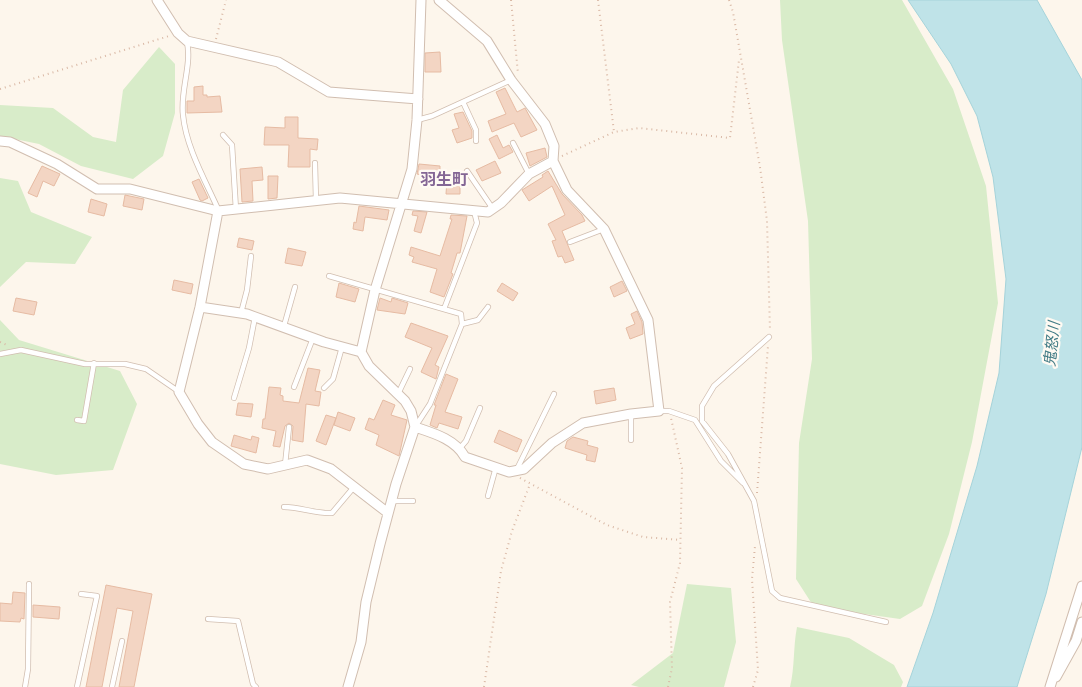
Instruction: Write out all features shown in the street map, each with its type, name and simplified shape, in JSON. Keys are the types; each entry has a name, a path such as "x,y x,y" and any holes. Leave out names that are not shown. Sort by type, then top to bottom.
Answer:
{"street":[{"path":"157,0 178,33 187,41 278,62 329,92 418,99"},
{"path":"348,687 361,642 366,602 388,513 415,426 411,411 398,394 369,366 362,352 375,290 412,169 417,120 421,0"},
{"path":"415,426 441,436 460,448 464,457 513,471 524,469 552,443 583,423 659,411 648,320 604,229 567,190 553,161 554,146 545,124 520,89 511,80 487,40 439,0"},
{"path":"0,141 10,142 57,164 97,190 130,190 218,211 340,198 401,202 488,212 529,174 553,161"},
{"path":"218,211 200,307 180,392 212,442 244,464 268,469 307,460 331,469 388,513"},
{"path":"200,307 241,313 313,338 362,352"},
{"path":"1051,685 1082,586"},
{"path":"1051,685 1067,661 1082,622"}],"lane":[{"path":"187,41 189,51 183,91 183,116 194,158 218,211"},
{"path":"417,120 511,80"},
{"path":"463,102 476,130 476,142"},
{"path":"223,135 232,145 236,210"},
{"path":"513,143 529,174"},
{"path":"315,164 316,201"},
{"path":"467,171 493,209"},
{"path":"444,308 477,223 473,210"},
{"path":"570,242 604,229"},
{"path":"241,313 247,290 251,256"},
{"path":"329,276 461,314 462,324 430,404 415,426"},
{"path":"283,327 295,287"},
{"path":"462,324 478,320 488,308"},
{"path":"234,398 250,348 255,317"},
{"path":"769,337 714,386 702,406 702,420 728,454 748,488 756,511 772,591 780,598 886,622"},
{"path":"294,387 313,338"},
{"path":"324,388 333,379 342,347"},
{"path":"0,354 21,350 84,364 125,364 146,369 180,392"},
{"path":"77,420 84,421 94,363"},
{"path":"398,394 410,369"},
{"path":"513,471 554,394"},
{"path":"460,448 466,441 480,408"},
{"path":"659,411 669,411 695,420 721,461 748,488"},
{"path":"631,414 631,440"},
{"path":"285,465 289,426"},
{"path":"488,496 496,467"},
{"path":"284,506 300,507 317,514 332,513 354,487"},
{"path":"392,501 413,501"},
{"path":"25,687 28,669 29,584"},
{"path":"77,687 96,596 81,594"},
{"path":"208,619 238,621 253,684 256,687"},
{"path":"112,687 122,640"}],"path":[{"path":"214,47 226,0"},
{"path":"511,0 520,89"},
{"path":"598,0 614,132"},
{"path":"729,0 733,12 739,57 760,167 767,221 770,286 769,337 756,511"},
{"path":"0,89 178,33"},
{"path":"553,161 614,132 639,128 730,138 739,57"},
{"path":"668,687 672,668 670,602 680,563 682,468 669,411"},
{"path":"513,471 530,484 607,525 643,537 680,540"},
{"path":"484,687 501,571 512,531 530,484"},
{"path":"753,687 758,670 752,579 756,543"}],"green space":[{"path":"780,0 902,0 953,89 986,186 998,303 972,442 949,534 922,606 900,619 814,607 796,579 799,443 812,359 808,221 782,40"},
{"path":"159,47 175,64 175,113 163,156 133,179 81,166 39,144 0,136 0,105 53,108 93,137 116,142 123,90"},
{"path":"0,178 18,181 31,212 92,237 75,264 26,262 0,287"},
{"path":"0,320 19,340 120,371 137,404 113,470 56,475 0,464"},
{"path":"687,584 731,588 736,642 724,687 639,687 631,685 673,653"},
{"path":"797,627 849,638 894,665 903,682 901,687 790,687"}],"water":[{"name":"鬼怒川","path":"908,0 1037,0 1082,80 1082,447 1046,594 1017,687 907,687 933,613 977,466 999,373 1006,279 993,177 977,116 951,64"}],"building":[{"path":"440,52 441,72 425,72 425,53"},
{"path":"203,86 203,95 207,95 207,97 220,96 222,112 187,113 187,101 194,101 194,87"},
{"path":"505,88 517,112 525,108 537,130 521,137 514,123 492,132 488,121 506,114 496,92"},
{"path":"463,112 472,131 472,138 457,143 452,130 459,128 454,114"},
{"path":"285,117 298,117 298,138 318,139 317,150 310,149 310,167 288,167 289,145 264,145 265,127 285,128"},
{"path":"497,135 503,148 509,145 513,152 499,159 489,139"},
{"path":"545,148 547,157 530,166 526,153"},
{"path":"495,161 501,173 482,181 476,170"},
{"path":"419,164 440,166 440,172 427,176 417,174"},
{"path":"42,166 60,174 54,186 43,181 37,197 28,193"},
{"path":"262,167 263,180 252,181 253,201 242,202 240,169"},
{"path":"548,171 562,194 582,215 585,221 562,231 574,260 565,263 562,256 558,257 552,241 556,240 548,224 565,215 552,186 529,201 522,190 543,177 542,175"},
{"path":"268,176 278,176 277,198 268,199"},
{"path":"199,179 208,198 202,201 192,182"},
{"path":"447,180 460,180 460,194 446,194"},
{"path":"125,195 144,199 142,210 123,206"},
{"path":"91,199 107,204 104,216 88,212"},
{"path":"359,206 389,210 387,220 365,217 363,231 353,229"},
{"path":"413,211 427,212 421,233 414,231 418,216 412,215"},
{"path":"451,215 467,216 460,253 457,253 451,273 453,274 444,297 430,292 437,269 412,262 414,257 409,255 411,247 440,256 452,219 450,219"},
{"path":"239,238 254,241 252,250 237,247"},
{"path":"288,248 306,252 302,266 285,263"},
{"path":"174,280 193,284 191,294 172,290"},
{"path":"622,281 627,291 614,297 610,287"},
{"path":"339,283 359,289 355,302 336,297"},
{"path":"502,283 518,293 513,301 497,291"},
{"path":"16,298 37,302 34,315 13,311"},
{"path":"380,298 391,302 392,298 408,303 405,314 377,310"},
{"path":"637,311 642,322 643,334 630,339 626,328 635,324 631,314"},
{"path":"411,323 448,336 435,365 439,367 436,379 421,372 432,348 405,337"},
{"path":"308,368 320,370 315,391 321,392 319,406 306,404 303,442 292,440 293,426 289,423 285,426 280,447 273,446 276,431 262,428 269,387 281,388 280,395 283,396 283,401 299,403"},
{"path":"446,374 458,379 445,412 462,417 458,429 439,423 437,428 430,425 436,405 434,405"},
{"path":"614,388 616,400 596,404 594,391"},
{"path":"383,400 395,405 391,415 407,420 399,456 376,445 379,435 365,429 369,418 374,420"},
{"path":"238,403 253,404 251,417 236,415"},
{"path":"338,412 355,418 350,431 334,425"},
{"path":"326,415 336,418 326,445 316,441"},
{"path":"499,430 522,440 517,452 494,442"},
{"path":"234,435 251,440 252,436 259,438 256,453 231,446"},
{"path":"573,437 588,441 587,445 598,448 595,462 586,460 587,455 565,448 567,441"},
{"path":"106,585 152,594 134,687 119,687 133,611 117,608 102,687 86,687"},
{"path":"13,592 25,593 24,619 21,618 20,622 0,621 0,603 12,604"},
{"path":"33,605 60,607 59,619 33,617"}],"district":[{"name":"羽生町","path":"444,179"}]}
